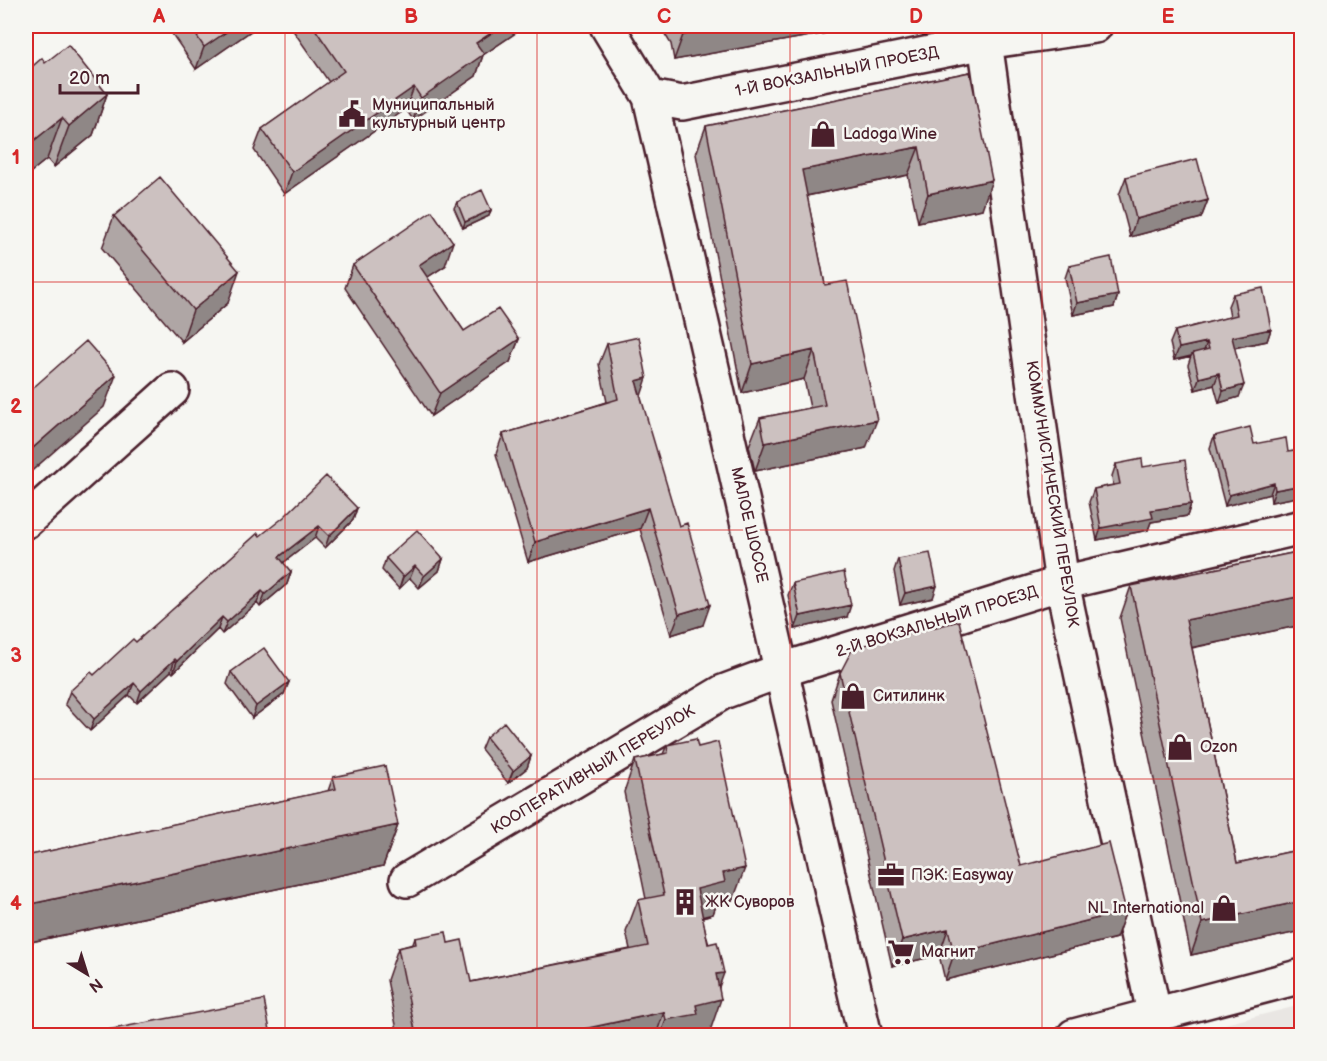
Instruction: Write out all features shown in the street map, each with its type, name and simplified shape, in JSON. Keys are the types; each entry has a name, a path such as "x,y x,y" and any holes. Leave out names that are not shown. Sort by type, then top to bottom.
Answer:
{"street":[{"name":"МАЛОЕ ШОССЕ","path":"607,26 650,97 865,1035"},
{"name":"1-Й ВОКЗАЛЬНЫЙ ПРОЕЗД","path":"650,97 682,103 985,42 1095,26"},
{"name":"КОММУНИСТИЧЕСКИЙ ПЕРЕУЛОК","path":"985,42 1062,583 1154,1012"},
{"path":"26,521 172,390"},
{"name":"2-Й ВОКЗАЛЬНЫЙ ПРОЕЗД","path":"782,670 1062,583 1302,527"},
{"name":"КООПЕРАТИВНЫЙ ПЕРЕУЛОК","path":"407,880 723,692 782,670"},
{"path":"1074,1035 1154,1012 1302,976"}],"shaded area":[{"path":"1301,1005 1301,1035 1189,1036 1189,1033"}],"building":[{"path":"190,26 235,26 204,47"},
{"name":"Муниципальный культурный центр","path":"313,26 502,26 476,43 484,54 421,98 414,87 292,172 262,129 344,71"},
{"path":"681,26 736,26 683,35"},
{"path":"68,45 107,94 69,126 62,118 26,147 26,72 42,58 45,63"},
{"path":"970,72 992,180 928,194 919,147 802,170 825,285 847,281 877,420 765,443 760,418 825,405 814,350 752,364 706,126"},
{"path":"1197,159 1208,200 1136,219 1126,177"},
{"path":"160,177 239,271 193,310 114,216"},
{"path":"482,190 491,210 465,222 457,202"},
{"path":"432,211 453,242 419,265 464,331 498,309 519,339 440,393 353,265"},
{"path":"1111,257 1118,295 1077,303 1069,266"},
{"path":"1263,288 1271,329 1232,337 1244,385 1223,391 1219,373 1199,378 1193,353 1209,349 1207,342 1179,348 1175,331 1237,315 1233,294"},
{"path":"639,337 647,378 636,381 679,526 687,523 710,605 679,614 648,508 535,542 503,434 618,399 607,344"},
{"path":"86,341 116,375 26,454 26,394"},
{"path":"1250,427 1254,444 1286,438 1288,452 1302,450 1302,485 1275,490 1274,483 1229,495 1214,436"},
{"path":"1142,459 1143,467 1185,460 1191,504 1151,510 1153,518 1101,528 1094,489 1120,484 1116,464"},
{"path":"326,476 357,508 329,536 319,526 279,557 291,572 265,594 262,591 227,622 222,617 177,661 175,659 141,691 134,683 94,719 70,691 91,672 94,675 133,639 136,642 258,533 260,536 284,517"},
{"path":"417,530 443,559 424,576 415,566 403,577 386,558"},
{"path":"1302,551 1302,596 1186,620 1237,863 1302,849 1302,901 1202,923 1131,586"},
{"path":"930,553 937,586 905,593 898,559"},
{"path":"844,572 851,605 800,616 793,583"},
{"path":"959,621 1021,866 1109,843 1126,911 954,954 948,929 902,940 840,673 853,648"},
{"path":"264,648 289,682 256,706 231,672"},
{"path":"504,722 531,756 513,771 486,737"},
{"name":"ЖК Суворов","path":"696,739 698,747 718,742 745,868 723,873 725,882 697,889 708,944 717,942 724,973 716,974 721,999 696,1005 698,1014 666,1020 664,1012 555,1035 416,1035 398,948 416,944 415,938 446,932 448,943 462,940 471,982 648,946 638,900 664,895 635,760 668,753 667,745"},
{"path":"385,766 398,825 26,905 26,856 336,789 333,777"},
{"path":"264,1000 271,1035 81,1035"},
{"path":"1302,1026 1302,1035 1261,1035"}],"place":[{"name":"Муниципальный культурный центр","path":"352,114"},
{"name":"Ladoga Wine","path":"823,134"},
{"name":"Ситилинк","path":"853,696"},
{"name":"Ozon","path":"1180,747"},
{"name":"ПЭК: Easyway","path":"891,875"},
{"name":"ЖК Суворов","path":"685,902"},
{"name":"NL International","path":"1224,908"},
{"name":"Магнит","path":"901,952"}]}
